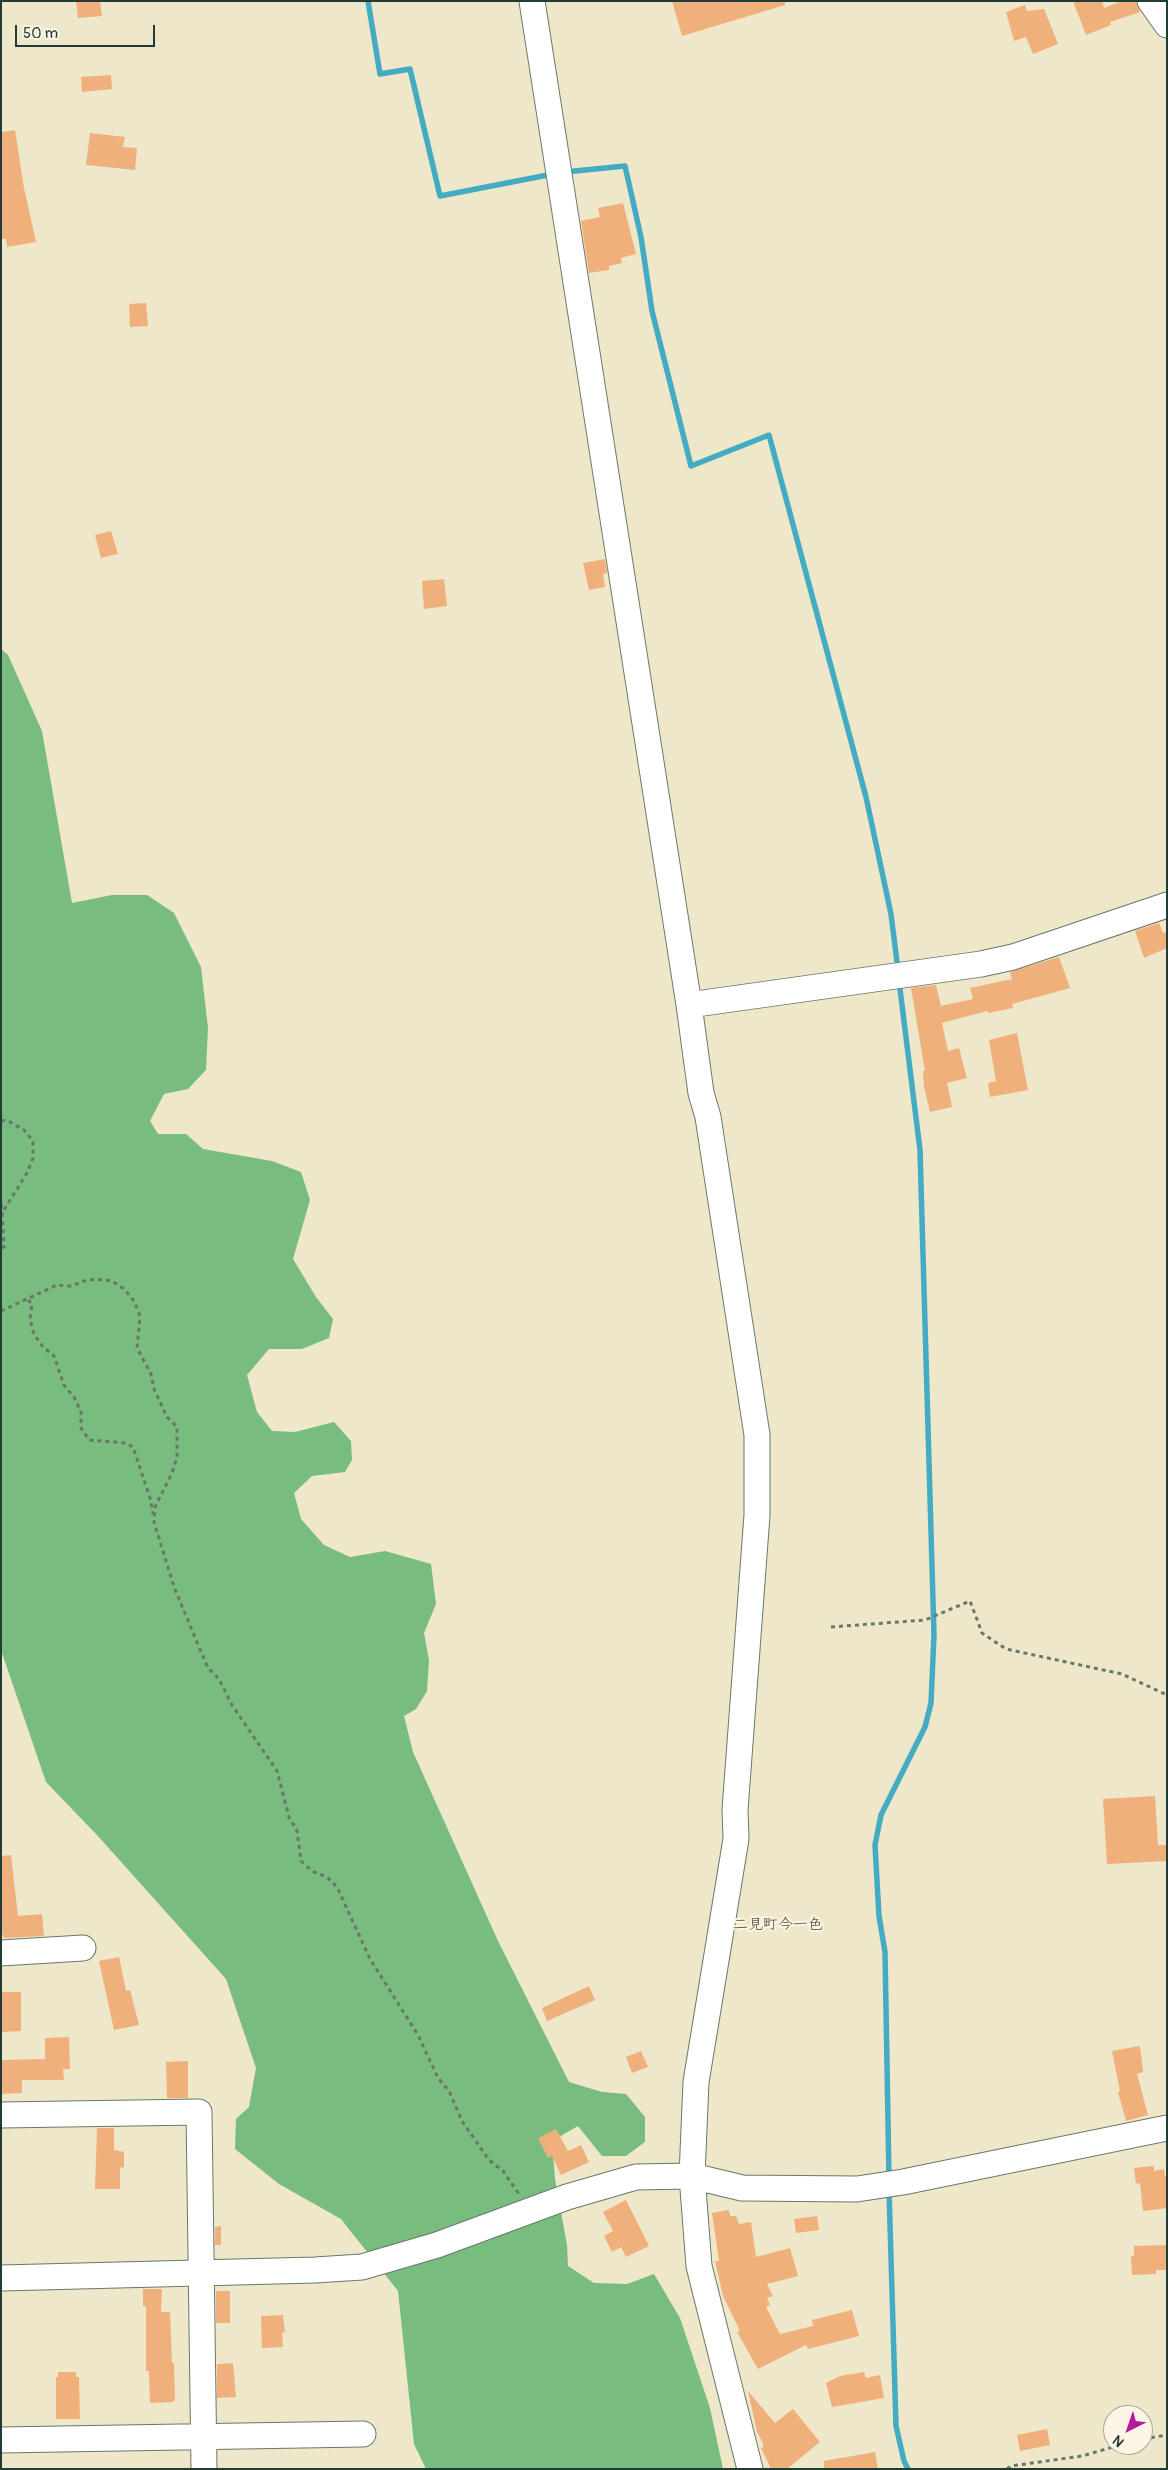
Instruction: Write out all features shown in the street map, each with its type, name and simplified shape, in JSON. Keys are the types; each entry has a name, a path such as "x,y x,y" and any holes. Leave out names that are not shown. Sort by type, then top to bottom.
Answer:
{"street":[{"path":"532,1 689,1005 701,1093 708,1117 757,1435 757,1515 735,1810 736,1839 696,2082 692,2176 699,2266 750,2469"},
{"path":"1150,1 1167,25"},
{"path":"689,1005 981,964 1014,957 1167,905"},
{"path":"1,1953 82,1948"},
{"path":"1,2114 199,2112 204,2469"},
{"path":"1,2278 362,2267 437,2245 530,2211 636,2177 692,2176 742,2188 857,2189 903,2182 1167,2128"},
{"path":"1,2440 363,2434"}],"path":[{"path":"1,1120 10,1122 24,1130 33,1142 33,1158 27,1173 2,1213"},
{"path":"1,1204 2,1249"},
{"path":"1,1311 57,1285 71,1286 97,1279 112,1281 134,1301 140,1316 137,1348 151,1374 154,1390 167,1417 177,1427 177,1457 172,1474 155,1507 154,1522"},
{"path":"28,1300 32,1304 30,1319 34,1334 43,1347 54,1356 64,1385 82,1412 82,1428 89,1440 126,1443 134,1448 151,1501 154,1522 174,1587 208,1668 219,1679 232,1705 277,1771 289,1817 297,1831 301,1861 312,1871 327,1877 337,1887 370,1959 418,2035 438,2078 448,2090 462,2121 490,2160 503,2171 530,2211"},
{"path":"831,1627 925,1620 970,1601 982,1634 1006,1650 1122,1674 1167,1695"},
{"path":"1153,2437 1167,2435"},
{"path":"1007,2469 1082,2456 1103,2450"}],"green space":[{"path":"1,649 8,655 42,731 72,903 112,895 147,895 174,913 201,967 208,1028 206,1070 188,1089 164,1094 150,1121 158,1134 186,1134 203,1149 272,1161 301,1172 310,1200 293,1259 316,1297 333,1319 329,1338 302,1349 269,1349 247,1375 257,1412 272,1431 295,1432 334,1422 351,1441 352,1460 345,1472 312,1476 294,1493 301,1519 324,1545 350,1557 385,1551 431,1564 436,1604 424,1633 429,1660 427,1691 416,1709 404,1716 413,1752 498,1941 569,2082 602,2092 626,2094 645,2117 645,2142 626,2156 602,2156 578,2126 552,2141 555,2179 567,2245 568,2266 594,2283 627,2284 654,2274 680,2318 710,2408 723,2469 426,2469 414,2444 398,2291 341,2219 279,2184 235,2149 236,2119 249,2107 256,2068 226,1979 97,1835 46,1782 1,1650"}],"building":[{"path":"76,1 100,1 102,16 78,18"},
{"path":"672,1 785,1 785,5 682,36"},
{"path":"1073,1 1102,1 1104,8 1122,1 1136,1 1140,12 1110,22 1111,25 1086,35"},
{"path":"1025,5 1027,11 1044,9 1058,44 1033,54 1026,37 1014,41 1006,12"},
{"path":"111,75 112,89 82,92 81,77"},
{"path":"15,130 24,188 36,242 7,247 6,239 1,239 1,132"},
{"path":"90,133 125,137 123,147 137,148 135,170 86,165"},
{"path":"623,203 636,254 621,258 622,263 609,266 609,270 589,273 581,221 600,217 598,208"},
{"path":"146,303 148,326 130,327 129,304"},
{"path":"111,531 118,554 101,558 95,535"},
{"path":"605,559 607,573 603,574 605,587 589,590 583,563"},
{"path":"444,579 447,606 424,609 422,581"},
{"path":"1159,923 1163,933 1167,932 1167,948 1144,958 1135,931"},
{"path":"1059,957 1070,988 1012,1004 1013,1008 988,1013 987,1011 942,1023 948,1051 959,1048 967,1078 947,1083 952,1107 930,1112 924,1087 923,1071 925,1071 911,988 936,985 941,1006 973,999 970,988 1012,979 1010,972"},
{"path":"1017,1033 1028,1090 990,1097 988,1083 996,1081 989,1040"},
{"path":"1155,1796 1158,1845 1167,1845 1167,1861 1107,1864 1103,1799"},
{"path":"11,1855 18,1916 42,1914 44,1936 4,1938 1,1931 1,1856"},
{"path":"119,1957 126,1991 130,1990 139,2025 114,2030 99,1961"},
{"path":"589,1986 595,2000 547,2021 542,2008"},
{"path":"1,1992 21,1992 21,2031 1,2032"},
{"path":"69,2037 70,2069 63,2069 64,2080 22,2080 22,2093 1,2094 1,2060 45,2059 45,2038"},
{"path":"1140,2046 1143,2072 1137,2074 1148,2115 1126,2121 1118,2092 1120,2091 1112,2051"},
{"path":"641,2051 648,2067 632,2073 626,2057"},
{"path":"188,2061 188,2098 167,2098 166,2062"},
{"path":"97,2128 114,2128 114,2150 124,2152 124,2167 120,2168 120,2189 95,2189"},
{"path":"556,2129 568,2151 581,2145 589,2162 561,2175 552,2156 548,2158 538,2138"},
{"path":"1154,2166 1154,2171 1164,2169 1165,2176 1167,2176 1167,2208 1143,2211 1140,2183 1136,2184 1134,2168"},
{"path":"626,2200 649,2246 626,2257 621,2247 612,2252 604,2236 613,2231 603,2212"},
{"path":"729,2210 730,2216 736,2216 739,2224 751,2222 756,2257 790,2248 798,2276 767,2284 773,2296 767,2298 770,2305 766,2307 780,2334 813,2326 812,2320 852,2310 859,2336 808,2349 806,2345 758,2369 737,2332 740,2331 723,2296 715,2261 719,2261 712,2213"},
{"path":"817,2216 819,2230 796,2233 794,2219"},
{"path":"221,2226 221,2245 215,2245 215,2227"},
{"path":"1167,2245 1167,2270 1156,2270 1156,2274 1132,2275 1131,2256 1134,2256 1134,2246"},
{"path":"143,2289 162,2289 161,2312 170,2312 172,2363 174,2363 175,2400 173,2402 150,2403 149,2371 146,2371 146,2306 143,2306"},
{"path":"216,2291 230,2291 230,2323 216,2323"},
{"path":"283,2315 285,2332 282,2333 283,2347 262,2348 261,2316"},
{"path":"233,2363 236,2397 217,2398 217,2364"},
{"path":"58,2372 76,2372 76,2377 79,2377 80,2419 56,2419 56,2377 58,2377"},
{"path":"864,2372 866,2378 880,2375 884,2398 832,2407 826,2383 840,2376"},
{"path":"748,2391 775,2423 793,2409 820,2442 787,2469 771,2469 761,2448 763,2448 763,2443 757,2432"},
{"path":"1047,2429 1050,2445 1020,2451 1017,2435"},
{"path":"875,2452 878,2469 824,2469 824,2461"}],"waterway":[{"path":"368,1 380,74 410,69 440,196 553,174"},
{"path":"565,172 625,166 641,237 652,311 691,466 769,435 866,797 891,914 898,970"},
{"path":"889,2178 885,1952 879,1916 875,1845 881,1815 925,1727 931,1703 934,1635 920,1150 899,981"},
{"path":"889,2190 896,2426 904,2461 908,2469"}],"district":[{"name":"二見町今一色","path":"778,1925"}]}
